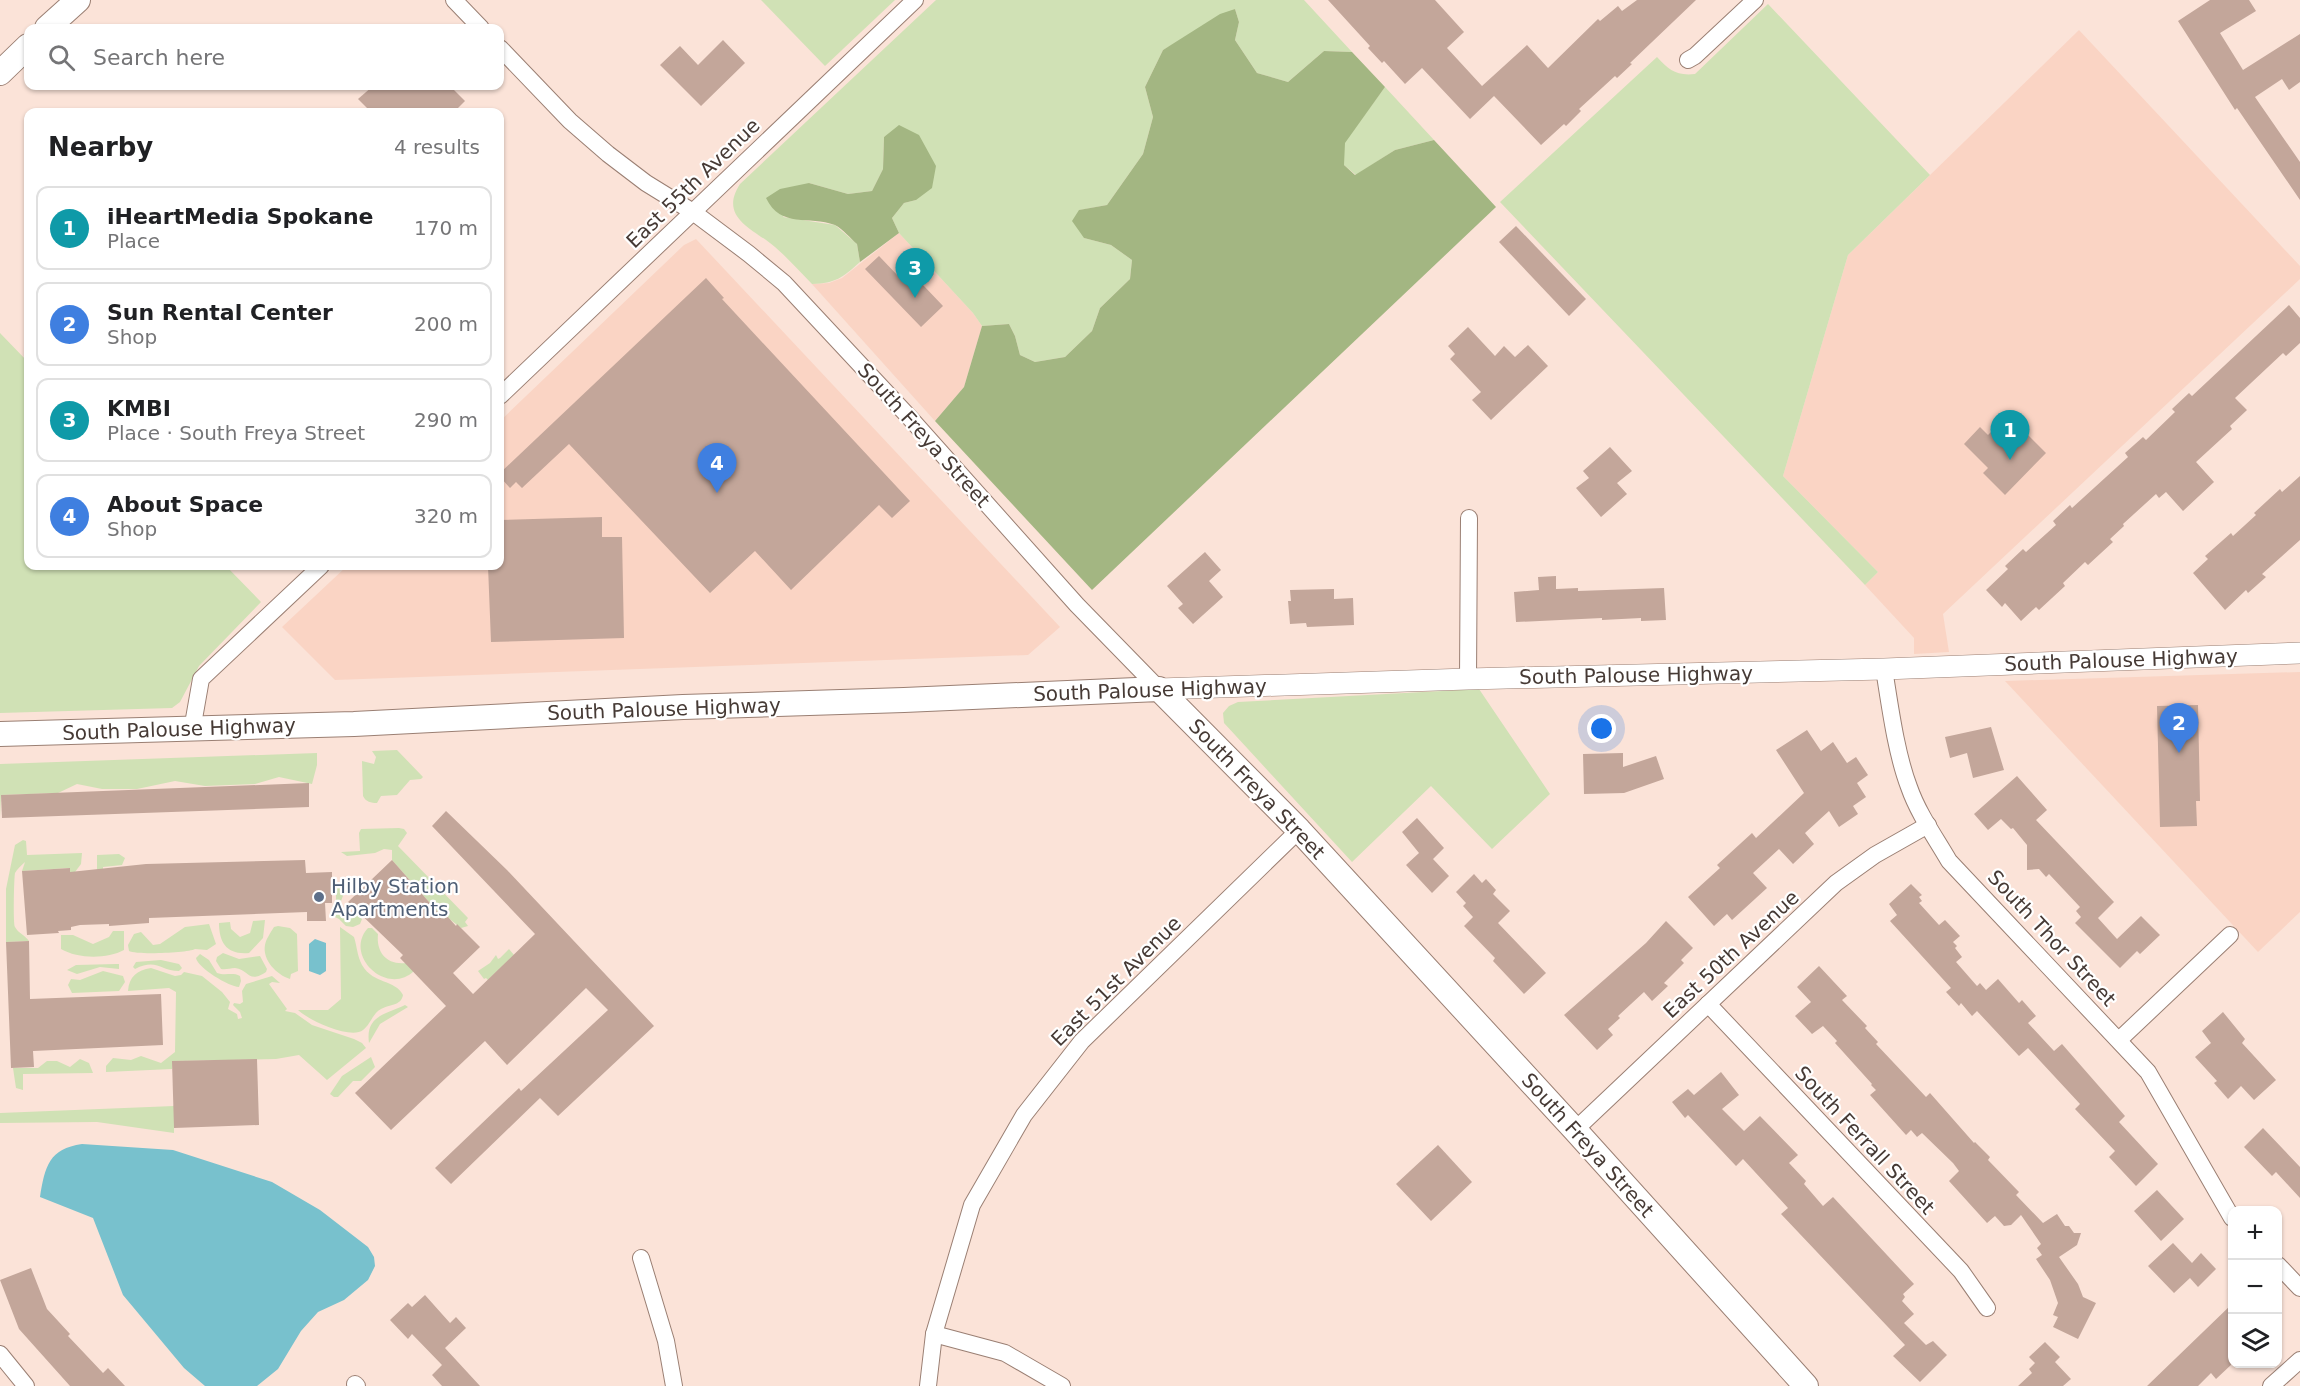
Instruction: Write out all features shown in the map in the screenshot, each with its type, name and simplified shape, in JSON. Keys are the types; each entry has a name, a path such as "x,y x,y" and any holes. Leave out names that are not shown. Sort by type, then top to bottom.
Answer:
{"main road":[{"path":"51,24 78,0"},
{"path":"0,73 24,50"},
{"name":"South Palouse Highway","path":"0,734 192,730 682,707 1159,689"},
{"name":"South Freya Street","path":"1159,689 1299,830 1575,1130 1806,1386"}],"street":[{"path":"454,0 477,24"},
{"name":"East 55th Avenue","path":"504,392 915,0"},
{"path":"1688,60 1755,0"},
{"name":"South Freya Street","path":"504,52 570,121 608,154 646,183 693,212 749,254 784,284 910,418 1077,605 1159,689"},
{"path":"1468,518 1468,678"},
{"path":"192,730 201,679 317,570"},
{"name":"South Palouse Highway","path":"1159,689 1468,678 1884,669 2300,653"},
{"name":"South Thor Street","path":"1884,669 1892,717 1909,787 1949,861 2148,1072 2228,1211"},
{"name":"East 50th Avenue","path":"1575,1130 1836,883 1875,855 1928,825"},
{"name":"East 51st Avenue","path":"928,1386 934,1334 972,1205 1024,1115 1082,1041 1299,830"},
{"path":"2119,1040 2230,935"},
{"name":"South Ferrall Street","path":"1708,1004 1961,1271 1988,1308"},
{"path":"641,1258 666,1341 674,1386"},
{"path":"2282,1270 2300,1288"},
{"path":"934,1334 1005,1353 1062,1386"},
{"path":"0,1354 26,1386"},
{"path":"2271,1386 2300,1360"}],"shaded area":[{"path":"2079,30 2300,266 2300,279 1943,614 1949,652 1914,654 1914,638 1865,585 1878,572 1783,476 1848,255"},
{"path":"899,233 973,313 982,326 964,387 935,421 812,284 829,283 842,278"},
{"path":"696,239 1060,627 1028,655 335,680 282,627 343,570 504,570 504,417 684,245"},
{"path":"2300,672 2300,912 2258,952 2005,681"}],"green space":[{"path":"761,0 895,0 825,66"},
{"path":"936,0 1304,0 1352,52 1324,51 1288,82 1257,73 1235,40 1239,22 1235,9 1163,50 1145,87 1153,117 1143,154 1107,205 1080,210 1084,238 1111,245 1132,260 1130,279 1100,308 1092,331 1065,357 1035,362 1020,355 1009,324 982,326 973,313 899,233 892,218 904,203 916,200 884,136 883,169 872,191 848,194 809,183 783,217 835,225 857,244 860,262 838,279 812,284 780,251 741,222 733,206 734,196 740,184"},
{"path":"1768,4 1930,175 1848,255 1783,476 1878,572 1865,585 1500,202 1657,57 1673,71 1695,74"},
{"path":"1235,9 1239,22 1235,40 1257,73 1288,82 1324,51 1352,52 1385,87 1345,143 1344,165 1355,175 1395,150 1434,140 1496,207 1092,590 935,421 964,387 982,326 1009,324 1020,355 1035,362 1065,357 1092,331 1100,308 1130,279 1132,260 1111,245 1084,238 1072,221 1079,210 1107,205 1143,154 1153,117 1145,87 1163,50 1220,14"},
{"path":"1385,87 1434,140 1395,150 1356,175 1344,165 1344,143"},
{"path":"899,125 919,135 936,166 932,188 916,200 904,203 892,218 899,233 860,262 857,244 844,231 825,222 788,218 772,208 766,198 780,189 809,183 848,194 872,191 883,169 884,137"},
{"path":"0,333 24,358 24,570 230,570 261,602 199,666 180,702 172,708 0,713"},
{"path":"1479,689 1550,794 1492,849 1431,786 1352,862 1224,723 1223,713 1229,706 1238,702"},
{"path":"397,750 423,777 410,780 397,795 381,796 377,803 367,801 363,796 362,761 374,764 376,757 372,751"},
{"path":"317,753 317,765 312,784 279,777 255,784 205,786 175,781 137,789 102,789 77,784 58,793 1,795 0,818 0,764"},
{"path":"361,829 404,829 407,833 398,846 468,918 465,922 468,926 461,928 447,917 444,919 392,860 392,850 384,849 375,853 347,856 341,852 360,851 359,833"},
{"path":"23,840 26,841 27,855 82,853 81,864 75,872 70,872 69,868 22,871 25,862 19,867 15,873 14,924 16,929 29,941 6,942 6,889 15,845"},
{"path":"119,854 125,858 122,865 103,867 103,870 97,871 97,855"},
{"path":"336,883 341,883 346,888 341,901 343,915 349,919 356,913 362,919 360,924 353,927 346,926 333,916 332,907 336,904"},
{"path":"265,920 263,938 249,953 230,950 223,942 219,923 230,922 231,929 240,937 250,933 253,921"},
{"path":"209,924 216,944 207,950 151,953 129,951 128,945 134,934 141,932 153,945 160,944 185,927"},
{"path":"274,927 290,928 297,934 298,971 291,974 290,979 280,974 266,956 266,940"},
{"path":"340,927 354,937 360,962 367,971 372,976 395,986 403,995 398,1003 378,1011 366,1028 357,1032 340,1031 311,1019 298,1010 328,1010 341,999"},
{"path":"368,928 372,928 378,934 379,947 388,960 406,963 414,971 403,978 392,979 381,976 372,969 364,960 361,950 362,939"},
{"path":"113,931 124,931 124,950 117,953 84,956 61,949 61,935 73,935 93,944 109,937"},
{"path":"509,949 514,955 488,980 484,979 478,971 490,963 496,955 498,959"},
{"path":"223,953 239,959 260,956 267,969 266,972 252,977 240,969 221,969 216,961 217,957"},
{"path":"200,954 209,960 217,973 240,976 239,987 228,984 207,971 196,958"},
{"path":"161,960 179,964 182,968 179,971 154,965 135,969 133,967 136,962"},
{"path":"119,964 119,969 100,967 77,974 67,970 76,965"},
{"path":"151,968 175,976 184,972 202,976 222,992 230,1002 228,1009 237,1014 238,1019 242,1018 240,1012 233,1005 243,1002 242,991 246,984 272,976 280,983 269,984 287,1009 285,1011 295,1013 312,1025 354,1039 366,1048 327,1080 299,1055 276,1059 173,1061 172,1069 106,1072 106,1066 113,1058 131,1060 141,1056 161,1063 175,1052 176,992 169,988 128,991 135,975"},
{"path":"103,971 123,976 125,982 119,991 72,993 68,985 71,979 80,980"},
{"path":"405,1005 408,1007 380,1024 369,1043 370,1027 374,1021"},
{"path":"371,1057 375,1067 361,1081 353,1081 338,1097 330,1094 342,1076"},
{"path":"80,1059 89,1063 93,1073 23,1074 23,1090 16,1088 13,1068 38,1068 47,1061 57,1061 70,1067"},
{"path":"174,1106 174,1133 97,1122 0,1123 0,1113"}],"water":[{"path":"315,939 326,943 326,971 320,975 309,971 309,944"},
{"path":"82,1144 173,1150 272,1182 320,1210 368,1247 374,1257 375,1266 368,1280 344,1300 318,1312 301,1331 278,1369 257,1386 205,1386 184,1368 123,1295 93,1218 40,1197 44,1176 51,1161 62,1150"}],"building":[{"path":"1328,0 1435,0 1464,32 1447,48 1482,86 1527,45 1548,68 1598,19 1600,21 1618,6 1622,11 1637,0 1696,0 1617,78 1615,76 1579,109 1581,111 1566,126 1564,124 1541,145 1494,96 1470,119 1422,68 1405,84 1384,61 1382,63 1368,48 1370,46"},
{"path":"2210,0 2249,0 2256,11 2220,33 2243,70 2300,34 2300,82 2289,90 2282,79 2255,97 2300,162 2300,200 2237,108 2235,110 2178,21"},
{"path":"723,40 745,63 701,106 660,65 680,46 698,65"},
{"path":"368,90 454,90 465,101 458,108 367,108 358,99"},
{"path":"1516,226 1586,299 1569,316 1499,242"},
{"path":"879,256 900,278 919,259 934,274 923,285 943,306 921,327 865,269"},
{"path":"706,278 724,298 722,299 910,501 892,518 879,505 791,590 755,551 710,593 569,444 522,488 516,482 510,488 504,481 504,469"},
{"path":"2289,305 2300,318 2300,343 2286,356 2283,353 2235,398 2247,410 2230,426 2232,429 2196,462 2214,482 2183,511 2166,492 2159,498 2156,494 2123,524 2124,526 2110,539 2113,542 2088,565 2085,562 2063,583 2065,586 2039,610 2036,607 2021,621 2005,603 2002,607 1986,590 2008,569 2005,566 2023,549 2026,552 2056,525 2053,521 2070,505 2072,508 2128,457 2125,453 2143,437 2146,440 2175,412 2172,409 2189,393 2192,396"},
{"path":"1468,327 1495,356 1504,346 1515,357 1528,345 1548,366 1491,420 1472,400 1481,392 1450,359 1455,354 1448,346"},
{"path":"1980,427 1988,435 1996,427 2012,443 2024,431 2046,453 2005,495 1983,473 1988,468 1964,444"},
{"path":"1610,447 1632,471 1617,483 1627,494 1601,517 1576,488 1589,478 1583,471"},
{"path":"2300,476 2300,540 2262,574 2266,577 2248,593 2246,590 2225,610 2193,573 2208,559 2205,556 2231,533 2233,536 2280,489 2282,492"},
{"path":"602,517 602,537 622,537 624,638 491,642 488,570 504,570 504,520"},
{"path":"1205,552 1221,570 1209,581 1223,597 1193,624 1178,608 1183,604 1167,586"},
{"path":"1556,576 1556,589 1578,588 1578,591 1664,588 1666,620 1641,621 1641,618 1602,620 1602,618 1516,622 1514,592 1539,590 1538,577"},
{"path":"1334,589 1334,599 1353,598 1354,625 1307,627 1306,623 1290,624 1288,601 1291,601 1290,590"},
{"path":"2198,705 2200,801 2196,801 2197,826 2160,827 2157,706"},
{"path":"1991,727 2004,770 1973,778 1967,753 1950,758 1945,737"},
{"path":"1807,730 1821,751 1833,742 1847,763 1856,757 1868,775 1857,783 1866,797 1853,806 1858,814 1839,827 1829,811 1805,833 1814,844 1793,864 1779,849 1753,873 1767,888 1732,920 1727,914 1714,926 1688,897 1720,868 1717,865 1752,833 1756,838 1804,793 1776,750"},
{"path":"1623,753 1623,767 1656,756 1664,779 1624,793 1584,794 1583,754"},
{"path":"2017,776 2047,810 2036,820 2114,902 2098,918 2117,939 2141,916 2160,935 2140,954 2137,951 2120,968 2075,923 2081,917 2076,911 2080,907 2049,874 2046,877 2039,869 2027,870 2027,845 2013,828 2011,829 2001,819 1988,830 1974,814"},
{"path":"309,783 309,807 2,818 1,795"},
{"path":"446,811 507,870 654,1026 558,1116 540,1098 451,1184 435,1168 519,1088 521,1091 608,1010 586,988 507,1065 485,1041 391,1130 355,1093 446,1006 400,958 403,955 348,902 392,860 444,919 447,916 480,947 453,973 473,994 535,934 432,826"},
{"path":"1417,818 1444,848 1433,859 1449,876 1432,893 1406,865 1419,853 1402,832"},
{"path":"305,860 306,873 332,872 332,903 325,903 326,921 307,921 307,912 149,918 149,923 109,926 109,924 80,925 71,927 71,930 58,931 59,933 27,935 22,871 70,868 70,872 146,864"},
{"path":"1474,874 1482,883 1486,879 1496,890 1493,894 1510,911 1498,923 1546,973 1524,994 1493,961 1495,958 1464,926 1473,917 1463,906 1466,903 1456,892"},
{"path":"1911,884 1922,895 1919,897 1922,901 1919,903 1939,925 1945,920 1960,936 1953,942 1962,957 1956,962 1977,986 1980,983 1986,990 1998,979 2019,1003 2022,1000 2036,1016 2028,1023 2054,1051 2062,1044 2125,1116 2119,1122 2158,1164 2136,1186 2109,1157 2115,1151 2075,1109 2080,1104 2028,1048 2019,1056 1977,1011 1972,1016 1961,1003 1959,1006 1946,992 1951,988 1890,921 1897,915 1889,904"},
{"path":"1666,921 1693,948 1681,960 1684,963 1664,983 1668,986 1652,1001 1644,992 1618,1016 1620,1018 1608,1029 1613,1035 1597,1050 1564,1015 1646,943"},
{"path":"29,941 30,999 161,994 163,1045 33,1051 34,1067 11,1068 6,942"},
{"path":"1819,966 1847,996 1842,1000 1867,1026 1865,1028 1878,1042 1876,1044 1926,1097 1930,1093 1974,1143 1990,1157 1988,1160 2019,1192 2016,1195 2043,1223 2057,1214 2065,1226 2069,1226 2074,1233 2081,1233 2077,1245 2059,1257 2078,1284 2083,1297 2096,1303 2078,1339 2053,1327 2058,1317 2053,1315 2058,1303 2050,1280 2036,1259 2042,1255 2037,1248 2041,1244 2021,1215 2011,1225 2004,1226 1995,1216 1987,1223 1949,1181 1959,1171 1953,1163 1922,1133 1917,1137 1911,1130 1906,1135 1870,1095 1876,1090 1872,1084 1835,1043 1837,1041 1823,1026 1812,1034 1795,1016 1811,1002 1797,987"},
{"path":"2223,1012 2245,1039 2242,1043 2276,1080 2254,1100 2241,1086 2228,1099 2214,1083 2217,1081 2195,1057 2211,1043 2202,1031"},
{"path":"257,1059 259,1125 174,1128 172,1061"},
{"path":"1721,1072 1739,1095 1722,1109 1744,1131 1760,1116 1798,1155 1789,1163 1806,1181 1804,1184 1823,1206 1833,1197 1914,1284 1903,1294 1905,1297 1902,1301 1914,1314 1904,1323 1926,1345 1933,1341 1947,1355 1920,1382 1893,1356 1905,1345 1781,1214 1788,1208 1743,1159 1736,1166 1688,1115 1685,1118 1672,1102 1688,1089 1694,1095"},
{"path":"2263,1128 2300,1167 2300,1198 2276,1172 2272,1176 2244,1147"},
{"path":"1438,1145 1472,1182 1431,1221 1396,1184"},
{"path":"2157,1190 2184,1219 2161,1241 2134,1211"},
{"path":"2173,1243 2192,1263 2201,1253 2216,1269 2198,1287 2190,1278 2174,1293 2148,1266"},
{"path":"31,1268 47,1309 70,1334 68,1336 103,1373 108,1368 125,1386 70,1386 19,1329 0,1280"},
{"path":"425,1295 450,1323 456,1317 466,1328 445,1348 480,1386 442,1386 432,1375 442,1365 412,1334 408,1339 390,1320 408,1303 412,1307"},
{"path":"2228,1308 2228,1368 2216,1379 2211,1373 2198,1386 2147,1386"},
{"path":"2045,1342 2060,1357 2055,1362 2071,1379 2063,1386 2018,1386 2032,1373 2029,1369 2035,1363 2029,1357"}],"place":[{"name":"KMBI","path":"915,298"},
{"name":"iHeartMedia Spokane","path":"2010,460"},
{"name":"About Space","path":"717,493"},
{"name":"Sun Rental Center","path":"2179,753"},
{"name":"Hilby Station Apartments","path":"319,897"}]}
